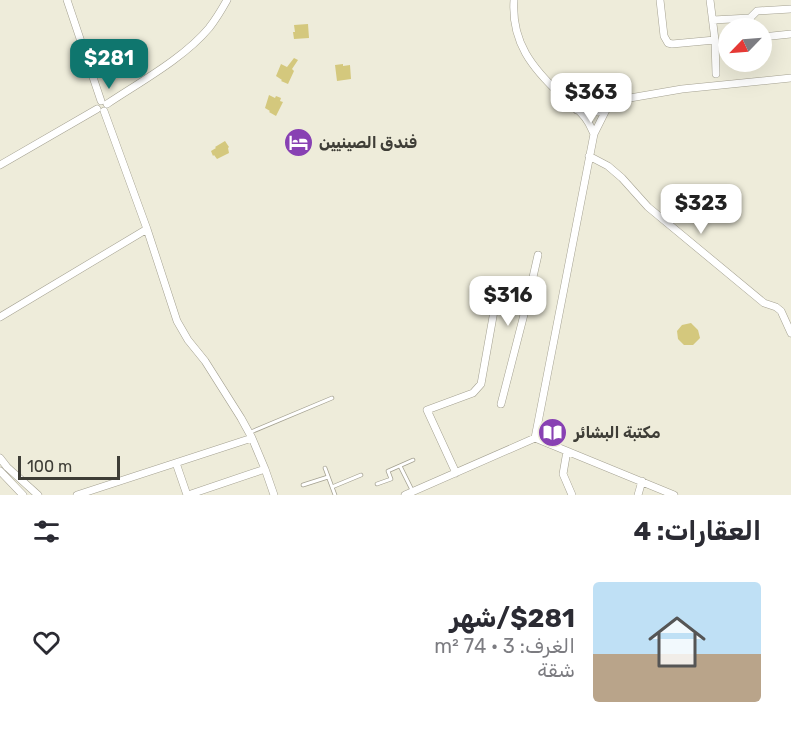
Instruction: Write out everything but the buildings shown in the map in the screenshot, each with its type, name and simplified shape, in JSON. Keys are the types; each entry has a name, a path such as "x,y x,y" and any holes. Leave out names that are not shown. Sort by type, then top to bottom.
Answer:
{"street":[{"path":"67,0 177,321 241,418 265,469 274,495"},
{"path":"0,165 102,106 176,57 200,38 227,0"},
{"path":"514,0 514,27 530,61 539,73 588,121 594,134"},
{"path":"660,0 664,36 668,43 715,40"},
{"path":"710,0 716,74"},
{"path":"750,18 757,11 791,9"},
{"path":"713,20 718,20"},
{"path":"772,36 791,34"},
{"path":"535,438 589,156 594,134 606,110 614,103 624,99 682,89 791,78"},
{"path":"577,110 590,112 606,110"},
{"path":"589,156 608,166 648,207 764,303 781,310 791,333"},
{"path":"1,312 147,229"},
{"path":"501,404 538,255"},
{"path":"456,473 427,410 472,393 481,384 494,311 528,299"},
{"path":"77,495 250,436"},
{"path":"409,494 535,438 674,495"},
{"path":"567,451 563,474 572,495"},
{"path":"0,458 38,495"},
{"path":"176,463 188,495 265,469"},
{"path":"0,471 22,495"},
{"path":"638,495 642,482"}],"lane":[{"path":"250,436 332,398"},
{"path":"377,484 391,478 388,471 413,460"},
{"path":"400,466 409,494"},
{"path":"324,468 336,495"},
{"path":"332,487 361,475"},
{"path":"303,485 328,477"}],"place":[{"name":"فندق الصينيين","path":"298,142"},
{"name":"مكتبة البشائر","path":"553,432"}]}
